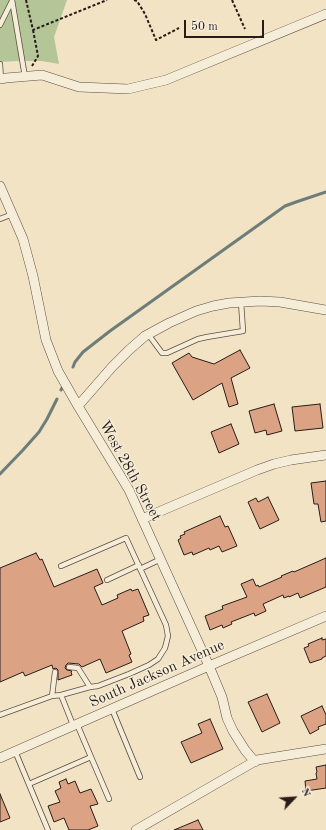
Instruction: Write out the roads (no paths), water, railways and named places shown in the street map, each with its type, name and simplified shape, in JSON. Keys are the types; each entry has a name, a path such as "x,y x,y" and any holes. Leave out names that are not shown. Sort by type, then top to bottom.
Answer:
{"street":[{"path":"1,79 42,76 79,87 128,89 166,80 326,14"},
{"name":"West 28th Street","path":"0,186 23,239 34,276 46,340 58,371 129,490 210,666 222,697 227,718 233,731 245,750 255,762"},
{"path":"78,406 112,367 148,334 196,311 213,306 260,301 280,302 326,310"},
{"path":"142,519 269,466 292,460 326,455"},
{"name":"South Jackson Avenue","path":"0,758 326,616"},
{"path":"136,830 257,760 326,749"}],"lane":[{"path":"0,25 12,1"},
{"path":"12,1 25,77"},
{"path":"0,64 1,79"},
{"path":"0,219 13,214"},
{"path":"148,334 162,353 168,354 198,339 242,331 241,302"},
{"path":"0,715 52,696 98,686 149,665 158,658 165,648 168,636 166,625 126,538 61,566"},
{"path":"107,580 161,559"},
{"path":"69,667 78,668 90,687"},
{"path":"52,696 55,672"},
{"path":"61,695 91,757 109,799"},
{"path":"112,709 140,777"},
{"path":"15,751 48,830"},
{"path":"29,784 91,757"}],"waterway":[{"path":"73,367 83,352 110,331 285,206 326,192"},
{"path":"0,474 39,432 57,399"}]}
